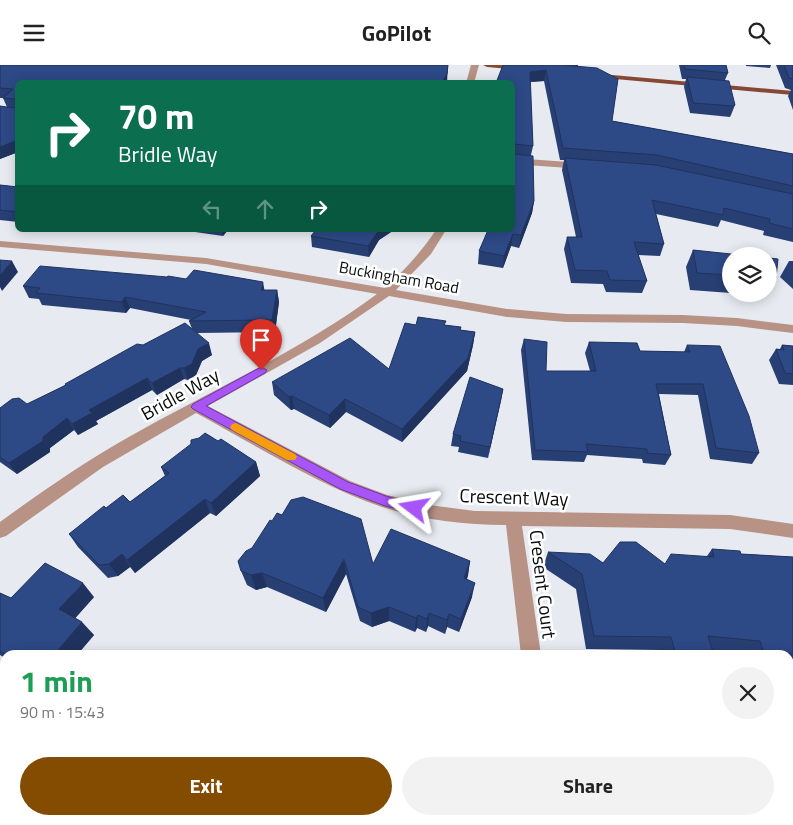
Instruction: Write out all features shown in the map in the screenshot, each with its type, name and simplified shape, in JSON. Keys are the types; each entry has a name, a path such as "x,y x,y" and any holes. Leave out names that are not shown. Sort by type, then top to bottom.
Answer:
{"main road":[{"path":"487,65 530,69"},
{"path":"588,74 793,93"}],"street":[{"path":"471,80 475,65"},
{"path":"515,161 589,166"},
{"name":"Bridle Way","path":"0,531 40,501 130,443 326,334 387,292 417,264 440,232"},
{"name":"Buckingham Road","path":"0,244 206,261 517,314 566,318 737,322 793,329"},
{"name":"Crescent Way","path":"197,407 344,485 385,501 428,512 475,518 730,522 793,531"},
{"name":"Cresent Court","path":"513,518 530,650"}],"building":[{"path":"0,65 448,65 447,74 444,80 15,80 15,99 3,98 13,89 0,88"},
{"path":"503,65 562,65 597,68 618,79 612,121 793,154 793,186 657,155 563,148 546,70 530,72 533,146 515,144 515,80 497,80"},
{"path":"684,65 726,65 728,73 685,69"},
{"path":"784,65 793,65 793,79 789,78"},
{"path":"687,77 729,81 735,105 693,103"},
{"path":"0,106 14,108 15,141 0,147"},
{"path":"515,154 533,156 534,201 521,235 513,234 504,256 479,251 487,232 515,232"},
{"path":"565,158 656,165 793,194 793,229 769,223 770,219 724,208 723,215 652,200 664,244 634,242 647,281 610,280 607,271 575,270 567,237 582,237"},
{"path":"0,185 15,187 15,212 0,210"},
{"path":"314,232 378,232 368,246 311,236"},
{"path":"693,250 722,253 722,274 697,273"},
{"path":"0,260 12,261 0,275"},
{"path":"40,266 186,279 194,270 263,282 261,290 277,290 272,320 189,321 206,312 125,297 122,302 36,293 40,288 23,286"},
{"path":"418,317 446,321 444,325 461,327 460,330 475,332 468,358 402,429 345,399 329,415 292,396 289,397 272,382 350,338 389,369 405,323 416,325"},
{"path":"185,323 209,343 198,349 192,364 180,368 152,383 147,378 89,410 92,413 72,424 67,418 43,437 43,441 9,463 0,457 0,408 12,399 19,398 27,404 66,385 137,344 143,345"},
{"path":"524,339 547,342 546,371 596,371 589,342 637,343 640,351 690,352 687,345 720,346 749,416 759,453 716,448 703,384 656,384 671,455 647,453 647,449 586,444 588,452 535,450"},
{"path":"782,345 793,346 793,374 785,373 776,349 784,350"},
{"path":"470,377 503,389 490,447 460,441 461,436 453,434"},
{"path":"205,433 218,441 221,439 256,462 211,503 205,499 127,560 122,554 109,564 99,565 69,534 104,506 106,508 123,495 130,502 169,473 161,467 191,444 191,440 199,438"},
{"path":"303,497 361,519 373,564 391,529 470,561 464,578 475,583 461,619 449,614 447,620 429,613 427,619 418,615 416,618 389,607 371,613 358,607 344,559 323,598 262,573 251,575 241,571 238,561 246,551 252,548 270,520 272,521 277,513 282,515 291,500"},
{"path":"620,542 636,542 665,564 671,554 714,557 712,549 740,551 741,554 793,557 793,650 763,650 760,641 708,636 712,650 675,650 671,637 594,636 582,574 548,552 590,554 603,563"},
{"path":"45,563 83,583 59,609 82,622 58,650 0,650 0,593 11,598"}],"slow traffic":[{"path":"236,427 291,457"}],"route":[{"path":"261,370 197,407 344,485 385,501 414,508"}]}
